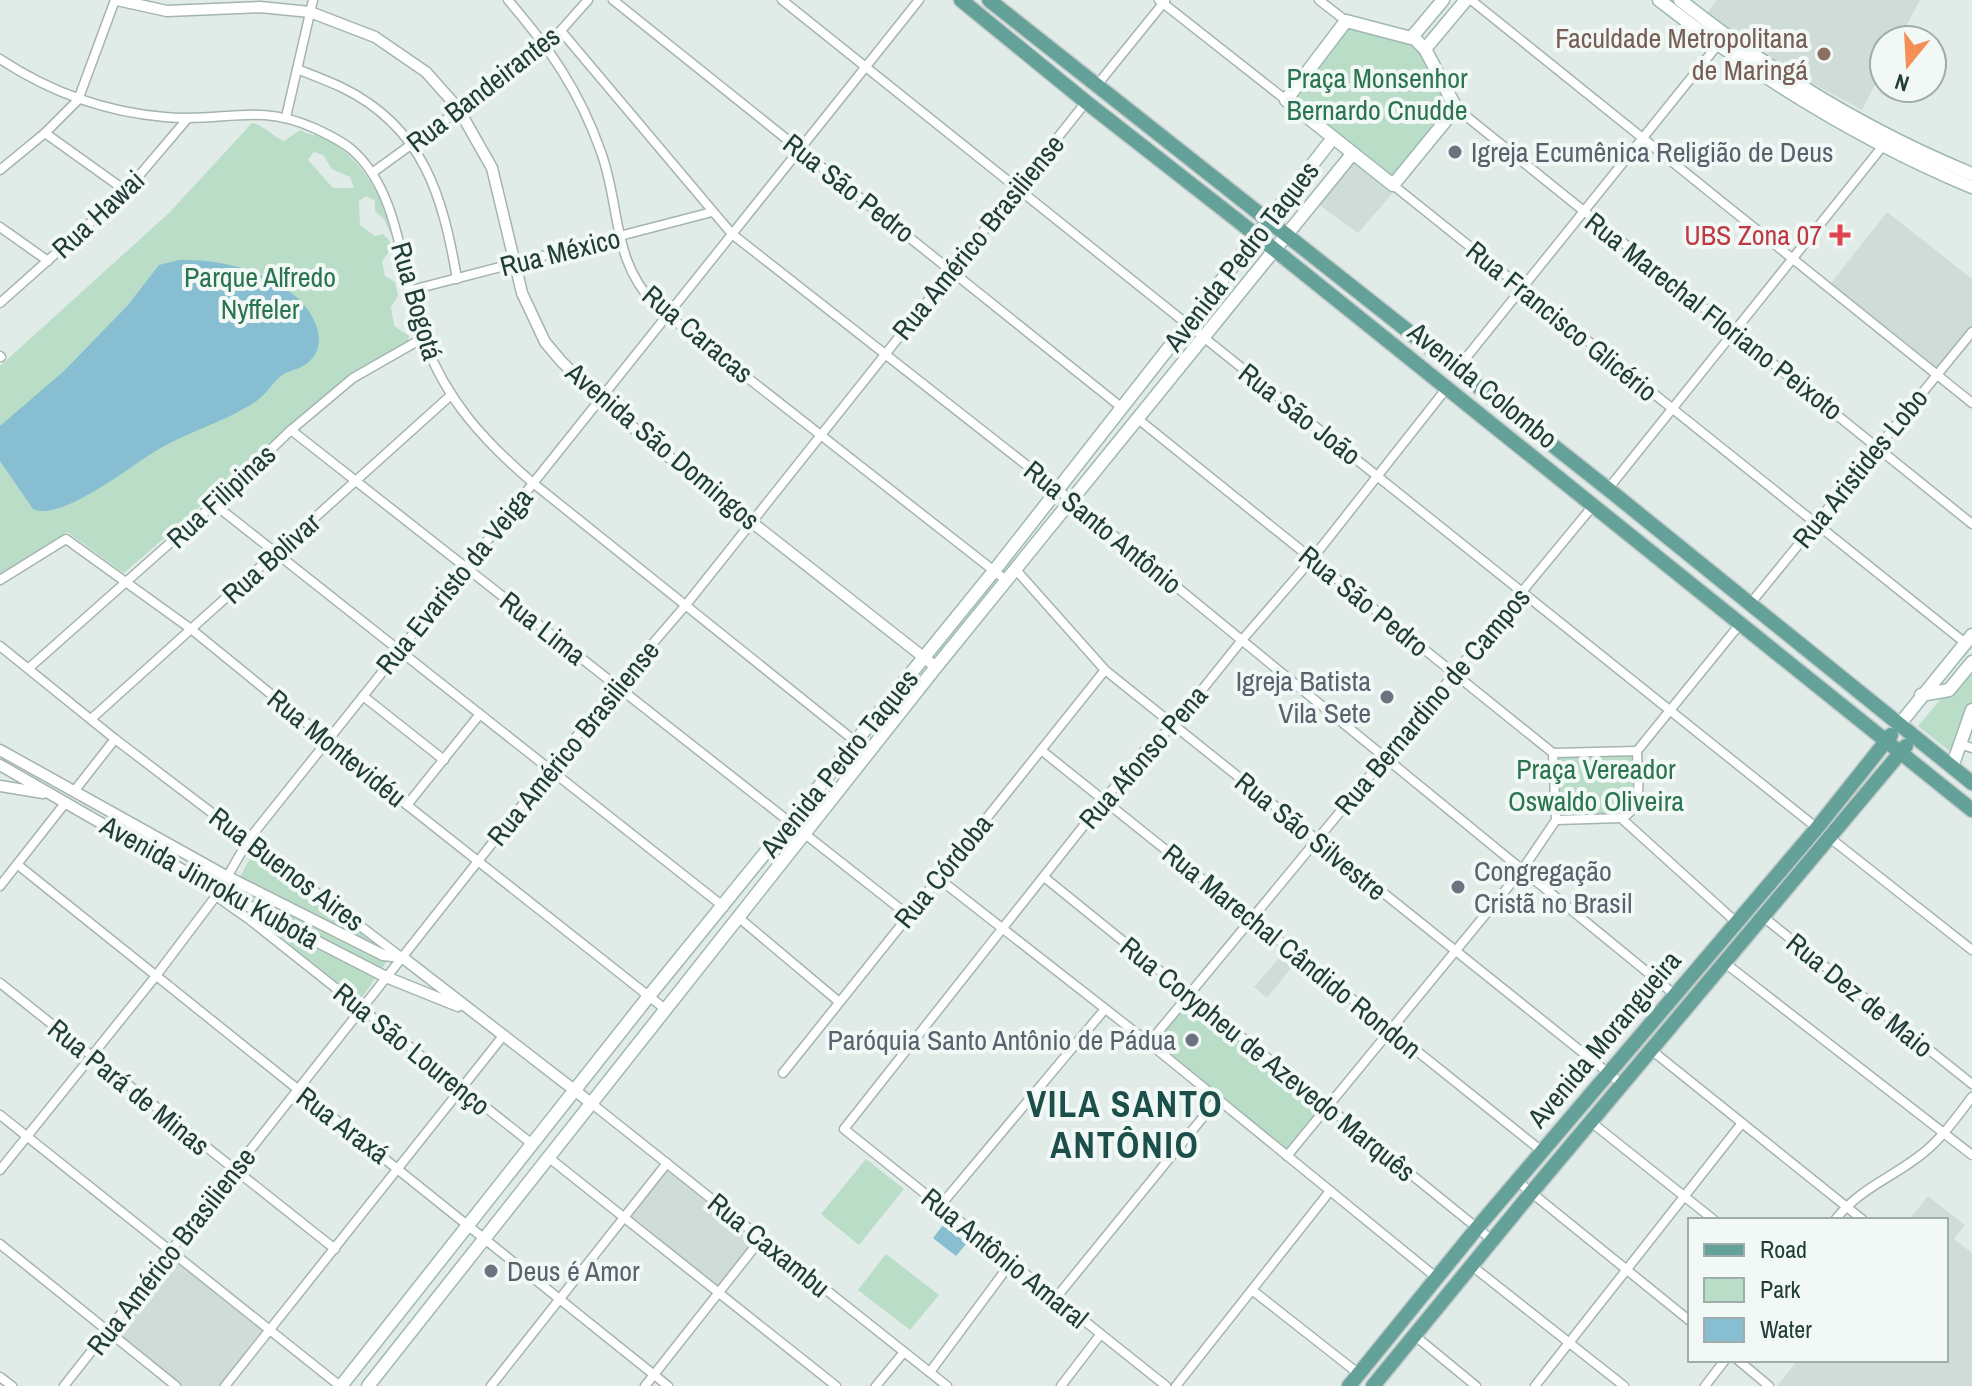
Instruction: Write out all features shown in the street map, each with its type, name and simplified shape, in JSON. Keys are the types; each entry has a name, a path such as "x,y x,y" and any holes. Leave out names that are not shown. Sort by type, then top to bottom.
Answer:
{"main road":[{"name":"Avenida Colombo","path":"961,0 1972,810"},
{"name":"Avenida Colombo","path":"989,0 1608,489 1972,783"},
{"path":"1412,37 1443,0"},
{"path":"1425,49 1468,0"},
{"path":"1659,0 1797,91 1971,182"},
{"path":"1680,0 1721,41"},
{"path":"1286,100 1346,21 1412,37 1425,49 1456,108 1393,185"},
{"path":"1013,41 1026,29"},
{"name":"Rua Francisco Glicério","path":"1286,100 1393,185"},
{"name":"Avenida Pedro Taques","path":"341,1386 649,996 994,571 1333,138"},
{"name":"Avenida Pedro Taques","path":"368,1386 936,667 1353,153"},
{"path":"1495,428 1508,420 1520,421"},
{"path":"1645,547 1660,547 1671,542"},
{"path":"1899,725 1968,638"},
{"path":"1921,695 1949,690 1972,662"},
{"path":"1811,682 1824,665"},
{"path":"1944,788 1952,767 1966,746 1972,710"},
{"name":"Avenida Morangueira","path":"1354,1380 1477,1228 1817,828 1899,725"},
{"name":"Avenida Morangueira","path":"1373,1386 1650,1049 1764,918 1914,737"}],"street":[{"name":"Avenida São Domingos","path":"116,0 167,11 260,7 310,12 375,37 426,72 458,108 492,168 514,263 531,316 545,342 600,400 936,667"},
{"path":"0,170 45,133 78,100 116,0"},
{"path":"286,117 313,0"},
{"name":"Rua Caracas","path":"508,0 547,46 574,91 602,155 625,257 638,284 656,306 1007,581"},
{"name":"Rua Bandeirantes","path":"372,173 547,46 588,0"},
{"name":"Rua São Pedro","path":"613,0 1121,407"},
{"name":"Rua São João","path":"782,0 1817,828"},
{"name":"Rua Evaristo da Veiga","path":"0,1170 155,977 217,893 249,839 919,0"},
{"path":"1319,0 1346,21"},
{"path":"1468,0 1972,403"},
{"path":"1097,85 1162,1"},
{"name":"Rua Francisco Glicério","path":"1162,1 1286,100"},
{"name":"Rua Santo Antônio","path":"561,31 732,234 1072,501 1674,994"},
{"path":"1457,369 1721,41"},
{"name":"Rua Bogotá","path":"0,59 23,75 78,100 139,114 188,118 258,113 286,117 340,141 353,151 372,173 389,203 408,291 423,338 450,396 504,458 533,483 856,742"},
{"path":"297,69 363,99 413,144 439,197 457,279"},
{"name":"Rua Américo Brasiliense","path":"64,1386 550,769 685,606 1086,102"},
{"name":"Rua Marechal Floriano Peixoto","path":"1456,108 1972,524"},
{"name":"Rua Hawai","path":"0,303 126,191 188,118"},
{"path":"45,133 126,191"},
{"path":"1608,489 1887,140"},
{"name":"Rua Francisco Glicério","path":"1393,185 1816,524 1968,638"},
{"name":"Rua México","path":"408,291 712,212"},
{"path":"0,227 48,261"},
{"name":"Rua Aristides Lobo","path":"1750,605 1972,332"},
{"name":"Rua Filipinas","path":"29,668 214,504 291,430 353,378 423,338"},
{"name":"Rua Afonso Pena","path":"844,1129 1104,800 1145,750 1173,726 1312,559 1446,389"},
{"name":"Rua Bolivar","path":"91,719 450,396"},
{"name":"Rua São Pedro","path":"1138,419 1553,753"},
{"name":"Rua Lima","path":"291,430 908,915"},
{"path":"214,504 724,907"},
{"name":"Rua Bernardino de Campos","path":"1149,1043 1592,507"},
{"name":"Rua Montevidéu","path":"0,580 66,539 191,629 665,1009"},
{"name":"Rua São Silvestre","path":"1016,570 1105,670 1622,1084"},
{"path":"1556,820 1630,815 1638,795 1637,751 1740,624"},
{"name":"Rua Buenos Aires","path":"0,646 115,739 591,1103"},
{"name":"Rua Córdoba","path":"783,1073 1105,670"},
{"path":"363,696 444,760"},
{"path":"407,805 480,714"},
{"path":"75,790 115,739"},
{"name":"Avenida Jinroku Kubota","path":"0,750 226,876 383,955 402,957"},
{"name":"Rua Marechal Cândido Rondon","path":"1041,750 1543,1153"},
{"path":"1287,1156 1522,870 1556,820 1553,753 1637,751"},
{"name":"Avenida Jinroku Kubota","path":"0,765 217,893 386,977 468,1010"},
{"path":"0,786 53,794"},
{"path":"0,886 66,802"},
{"path":"1621,818 1736,922"},
{"path":"1830,838 1972,950"},
{"name":"Rua Araxá","path":"18,865 668,1386"},
{"name":"Rua Corypheu de Azevedo Marquês","path":"1044,877 1492,1240"},
{"path":"938,878 1149,1043 1437,1278"},
{"name":"Rua São Lourenço","path":"217,893 532,1144"},
{"name":"Rua Dez de Maio","path":"1749,906 1972,1084"},
{"path":"738,917 838,1001"},
{"path":"1725,963 1972,1155"},
{"name":"Rua Pará de Minas","path":"0,983 335,1249"},
{"path":"940,1206 1105,1009"},
{"path":"225,1386 503,1036"},
{"path":"1650,1049 1861,1218"},
{"path":"1836,1218 1846,1205 1869,1186 1919,1157 1944,1133 1972,1097"},
{"path":"1055,1299 1217,1100"},
{"name":"Rua Caxambu","path":"591,1103 947,1386"},
{"path":"0,1115 341,1386"},
{"path":"1591,1122 1711,1218"},
{"path":"1535,1386 1742,1123"},
{"name":"Rua Antônio Amaral","path":"844,1129 1166,1386"},
{"path":"548,1157 836,1386"},
{"path":"496,1384 558,1299 667,1163"},
{"path":"1517,1181 1688,1319"},
{"path":"1176,1386 1330,1191"},
{"path":"645,1386 761,1239"},
{"path":"0,1244 176,1386"},
{"path":"930,1372 1010,1264"},
{"path":"1472,1266 1624,1386"},
{"path":"1252,1290 1354,1380"},
{"path":"1061,1386 1100,1335"},
{"path":"1414,1335 1476,1386"},
{"path":"876,1386 904,1352"},
{"path":"1705,1386 1723,1362"},
{"path":"1740,1362 1769,1386"},
{"path":"0,1377 12,1386"}],"shaded area":[{"name":"Faculdade Metropolitana de Maringá","path":"1717,0 1920,0 1907,24 1868,24 1868,99 1862,110 1786,69 1707,13"},
{"path":"1353,153 1397,188 1358,233 1314,201"},
{"path":"1887,212 1972,279 1972,332 1936,374 1828,287"},
{"path":"1280,957 1292,967 1267,998 1254,987"},
{"path":"667,1163 761,1239 720,1293 623,1219"},
{"path":"1928,1196 1965,1225 1954,1239 1972,1253 1972,1386 1777,1386 1796,1362 1948,1362 1948,1218 1911,1218"},
{"path":"170,1252 269,1329 225,1386 176,1386 108,1331"}],"green space":[{"name":"Praça Monsenhor Bernardo Cnudde","path":"1346,21 1412,37 1456,108 1393,185 1286,100"},
{"name":"Parque Alfredo Nyffeler","path":"252,123 284,141 300,130 324,138 359,166 382,206 391,235 384,219 375,211 375,201 366,196 359,201 360,225 375,236 383,234 389,240 392,248 382,261 385,276 395,282 398,296 391,307 394,326 409,336 408,342 352,374 124,573 67,532 0,574 0,366 169,213","holes":["314,152 323,155 332,169 350,177 354,188 333,188 308,160"]},
{"path":"1972,662 1972,710 1956,756 1918,726"},
{"name":"Praça Vereador Oswaldo Oliveira","path":"1637,751 1638,795 1630,815 1556,820 1553,753"},
{"path":"256,847 392,954 358,1003 231,894"},
{"path":"1189,994 1327,1106 1287,1156 1149,1043"},
{"path":"866,1159 904,1189 859,1245 821,1214"},
{"path":"886,1254 939,1295 910,1330 858,1290"}],"water":[{"path":"179,260 210,261 240,267 281,286 302,302 314,320 319,340 317,350 303,366 281,376 255,402 230,416 164,446 75,501 45,511 33,509 0,461 0,426 64,371 128,305 159,265"},
{"path":"943,1225 967,1243 956,1256 933,1238"}],"place":[{"name":"Faculdade Metropolitana de Maringá","path":"1824,54"},
{"name":"Igreja Ecumênica Religião de Deus","path":"1455,152"},
{"name":"UBS Zona 07","path":"1840,235"},
{"name":"Igreja Batista Vila Sete","path":"1387,697"},
{"name":"Congregação Cristã no Brasil","path":"1458,887"},
{"name":"Paróquia Santo Antônio de Pádua","path":"1192,1040"},
{"name":"Deus é Amor","path":"491,1271"}],"district":[{"name":"VILA SANTO ANTÔNIO","path":"1125,1124"}]}
